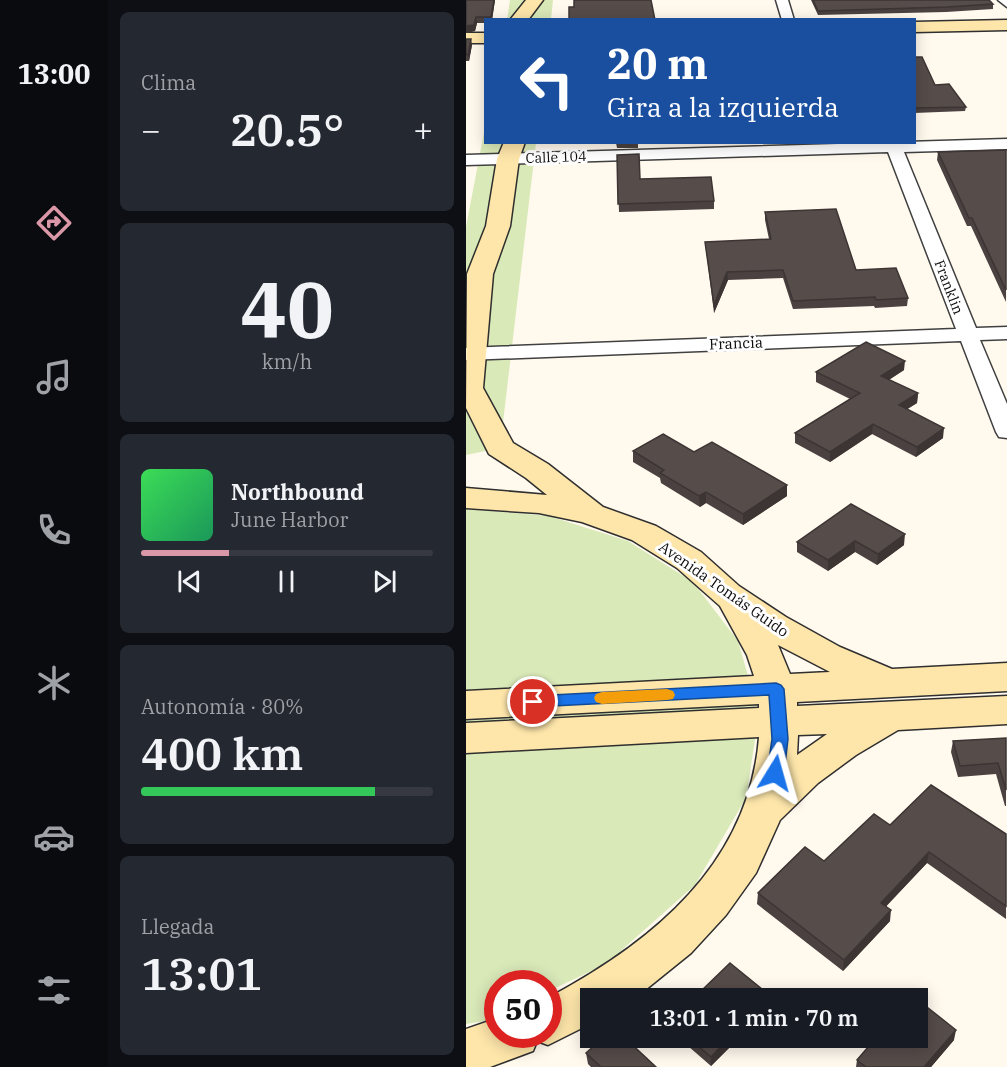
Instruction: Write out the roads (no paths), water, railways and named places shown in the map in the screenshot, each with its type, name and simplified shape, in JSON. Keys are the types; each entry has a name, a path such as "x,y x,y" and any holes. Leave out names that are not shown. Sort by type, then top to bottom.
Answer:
{"main road":[{"path":"520,18 535,1 543,18"},
{"path":"916,21 1006,19"},
{"path":"916,27 1006,25"},
{"path":"466,32 484,31"},
{"path":"466,38 484,38"},
{"name":"Avenida Tomás Guido","path":"511,151 498,226 480,274 468,354 467,390 485,414 500,448 537,471 592,514"},
{"name":"Avenida Tomás Guido","path":"466,498 539,502 592,514 644,533 680,555 727,594 773,626 827,656 891,699"},
{"path":"612,988 666,948 710,904 743,857 764,810 775,773 780,739 778,705 768,659 750,625 727,594"},
{"path":"466,738 778,705 891,699 1006,677"},
{"path":"764,810 802,771 846,740 891,699 1006,710"},
{"path":"466,705 778,705"},
{"path":"562,1016 580,1005"},
{"path":"466,1052 484,1046"},
{"path":"501,1067 521,1048"}],"street":[{"path":"782,0 787,18"},
{"name":"Calle 104","path":"466,160 511,151 1006,144"},
{"name":"Franklin","path":"894,145 1006,432"},
{"name":"Francia","path":"468,354 1006,333"}]}
